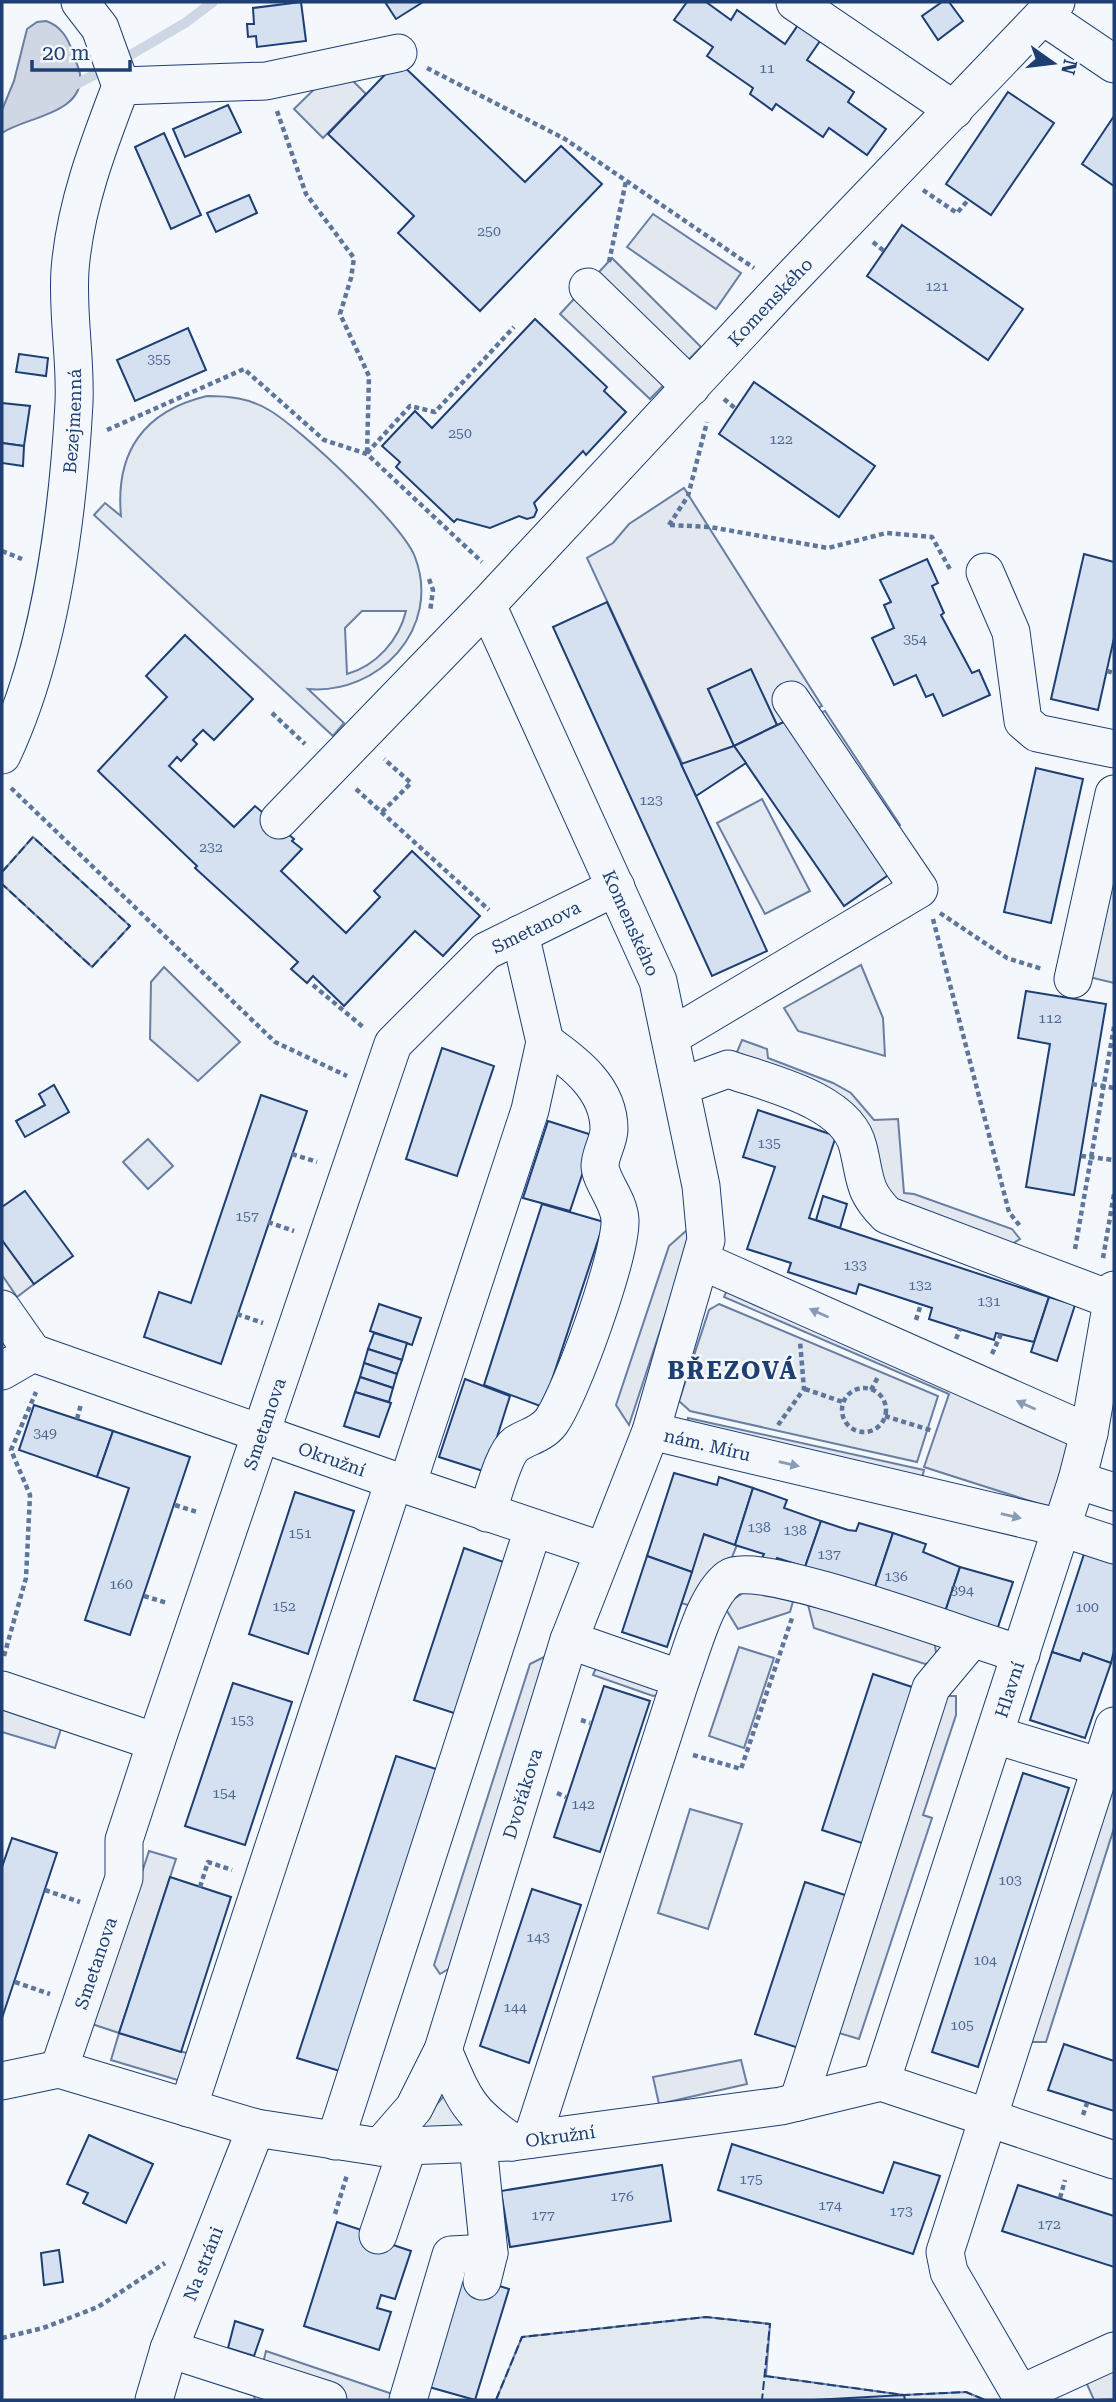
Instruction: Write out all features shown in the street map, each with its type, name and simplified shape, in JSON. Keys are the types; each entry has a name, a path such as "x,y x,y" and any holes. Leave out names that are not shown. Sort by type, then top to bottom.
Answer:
{"street":[{"path":"80,2 100,28 121,86 266,81 398,53"},
{"path":"795,2 954,110"},
{"path":"1049,9 1114,64"},
{"name":"Komenského","path":"279,820 496,595 784,286 1049,9"},
{"name":"Bezejmenná","path":"2,755 22,712 57,562 74,402 70,270 86,178 121,86"},
{"path":"587,287 691,387"},
{"path":"985,572 1011,632 1023,720 1037,733 1114,749"},
{"name":"Komenského","path":"496,595 657,981 701,1186 706,1240 702,1261"},
{"path":"670,1037 919,889 791,700"},
{"path":"1073,979 1114,794"},
{"name":"Smetanova","path":"59,2069 124,1878 124,1840 393,1044 486,951 506,924 616,887"},
{"path":"188,2108 530,1110 545,1042 506,924"},
{"path":"487,1513 509,1452 517,1443 533,1438 549,1424 561,1406 594,1321 620,1223 617,1203 600,1167 609,1129 603,1104 590,1079 545,1042"},
{"path":"681,1086 728,1069 817,1101 845,1121 858,1146 863,1181 872,1201 887,1215 1098,1292"},
{"path":"702,1261 1089,1433"},
{"name":"nám. Míru","path":"702,1261 651,1431 1062,1528 1114,1545"},
{"name":"Hlavní","path":"881,2082 1077,1480 1089,1433 1098,1292"},
{"path":"2,1309 24,1370"},
{"name":"Okružní","path":"24,1370 262,1435 533,1529 604,1550"},
{"name":"Dvořákova","path":"394,2146 443,2050 569,1640 651,1431"},
{"path":"1077,1480 1114,1492"},
{"path":"335,2141 533,1529"},
{"path":"408,2400 451,2255 485,2267 508,2142 660,1745 681,1679 718,1588 731,1576 746,1573 804,1582 971,1640 1021,1654"},
{"path":"569,1640 681,1679"},
{"path":"797,2102 931,1688 971,1640"},
{"path":"5,1674 156,1742"},
{"path":"1114,1726 986,2116 945,2252 948,2272 1021,2397 1114,2351"},
{"path":"995,1735 1101,1767"},
{"path":"443,2050 466,2103 508,2142"},
{"name":"Okružní","path":"2,2081 59,2069 256,2128 335,2141 394,2146 508,2142 797,2102 881,2082"},
{"path":"881,2082 1114,2160"},
{"name":"Na stráni","path":"154,2400 169,2349 256,2128"},
{"path":"378,2235 394,2146"},
{"path":"169,2349 328,2400"}],"path":[{"path":"398,53 565,139 761,272"},
{"path":"266,81 306,194 354,258 340,314 369,376 367,454"},
{"path":"587,287 612,258 626,181"},
{"path":"920,188 957,213 969,200"},
{"path":"367,454 410,406 435,412 513,327"},
{"path":"99,434 244,369 324,440 367,454 496,595"},
{"path":"669,525 710,527 828,548 886,533 932,537 950,571 985,572"},
{"path":"1107,671 1114,673"},
{"path":"360,738 411,783 382,811"},
{"path":"2,779 275,1042 355,1079"},
{"path":"409,835 506,924"},
{"path":"1024,1231 1009,1212 929,905 1007,958 1073,979"},
{"path":"1098,1292 1091,1157 1114,1027"},
{"path":"1092,1084 1114,1088"},
{"path":"1081,1156 1114,1160"},
{"path":"1098,1292 1114,1194"},
{"path":"774,1429 804,1389 804,1356 799,1334 810,1339"},
{"path":"5,1674 2,1656 26,1578 30,1495 11,1450 24,1370"},
{"path":"867,1388 880,1395 884,1401 885,1416 872,1430 858,1431 843,1417 844,1402 853,1391 867,1388"},
{"path":"804,1389 844,1402"},
{"path":"885,1416 933,1431"},
{"path":"929,1443 937,1420"},
{"path":"660,1745 741,1769 804,1582"},
{"path":"45,1890 91,1905"},
{"path":"15,1982 58,1996"},
{"path":"2,2338 43,2328 98,2307 168,2261"}],"shaded area":[{"path":"46,21 60,29 69,42 80,74 79,87 73,98 64,106 2,133 2,110 14,81 27,29 37,22"},
{"path":"338,66 366,94 323,138 294,109"},
{"path":"653,214 741,273 716,309 627,247"},
{"path":"612,258 701,347 650,399 560,314"},
{"path":"207,396 239,398 261,406 284,420 372,501 407,542 415,557 421,583 420,608 412,632 398,652 380,669 358,681 334,688 308,689 344,723 333,736 94,515 105,503 121,516 123,472 138,438 166,412","holes":["362,611 406,611 398,632 385,650 367,665 347,674 345,628"]},
{"path":"684,488 822,706 777,725 751,670 708,689 734,746 683,765 587,558 613,543 629,524"},
{"path":"825,711 900,825 888,833 810,717"},
{"path":"762,799 810,891 765,914 717,823"},
{"path":"33,837 130,926 92,967 2,884 2,872"},
{"path":"1114,844 1114,983 1085,976"},
{"path":"861,965 883,1018 885,1056 798,1031 784,1008"},
{"path":"164,967 240,1042 198,1081 150,1039 151,982"},
{"path":"742,1040 767,1049 768,1058 833,1083 851,1093 874,1120 898,1119 904,1193 914,1194 1012,1229 1020,1239 1001,1251 897,1209 865,1150 735,1057"},
{"path":"148,1139 173,1166 148,1189 123,1162"},
{"path":"687,1230 692,1234 629,1425 616,1405 669,1246"},
{"path":"2,1240 34,1284 17,1297 2,1275"},
{"path":"730,1283 1071,1439 1052,1508 924,1467 949,1394 724,1297"},
{"path":"719,1304 938,1396 917,1462 690,1411 679,1401 709,1310"},
{"path":"688,1418 924,1470 921,1482 686,1431"},
{"path":"702,1534 737,1545 710,1611 681,1603"},
{"path":"750,1588 796,1591 790,1612 738,1629 724,1606"},
{"path":"806,1597 934,1638 937,1660 925,1664 814,1628"},
{"path":"739,1647 774,1658 744,1748 709,1736"},
{"path":"558,1650 457,1964 440,1974 434,1965 530,1664"},
{"path":"598,1663 641,1677 663,1694 653,1696 593,1675"},
{"path":"937,1696 956,1696 956,1715 923,1815 932,1818 859,2039 829,2030"},
{"path":"2,1700 64,1719 55,1748 2,1732"},
{"path":"1114,1757 1114,1828 1046,2042 1019,2042"},
{"path":"690,1809 742,1824 708,1929 658,1913"},
{"path":"149,1851 176,1859 119,2033 92,2024"},
{"path":"119,2033 190,2054 181,2081 111,2060"},
{"path":"741,2060 747,2084 659,2104 653,2077"},
{"path":"444,2096 476,2133 409,2135"},
{"path":"706,2317 770,2324 766,2376 904,2395 966,2392 985,2400 496,2400 522,2337"},
{"path":"266,2351 410,2400 254,2400"},
{"path":"1114,2359 1114,2399 1094,2400 1082,2373"}],"building":[{"path":"301,2 306,41 257,47 256,36 248,37 247,24 254,24 253,8"},
{"path":"385,2 423,2 396,19"},
{"path":"687,2 706,2 731,20 737,10 785,44 798,25 820,41 807,60 854,92 848,102 886,129 867,155 829,128 823,137 776,104 772,110 750,94 753,88 707,56 713,47 674,20"},
{"path":"942,2 949,2 963,21 938,40 922,16"},
{"path":"398,61 525,182 561,146 602,184 480,311 398,233 414,216 328,134"},
{"path":"1008,92 1054,123 991,215 946,184"},
{"path":"228,105 241,132 185,157 173,129"},
{"path":"1114,116 1114,186 1082,164"},
{"path":"164,133 201,215 171,229 135,147"},
{"path":"249,195 257,213 216,232 207,213"},
{"path":"902,225 1023,309 988,360 867,276"},
{"path":"535,319 607,387 604,391 626,412 586,455 583,451 534,503 537,510 534,517 527,519 519,516 490,528 457,519 454,522 396,467 400,462 382,446 415,411 432,428"},
{"path":"188,328 206,370 135,401 117,360"},
{"path":"19,354 48,358 46,376 16,372"},
{"path":"754,382 875,466 839,517 719,434"},
{"path":"2,403 30,406 24,446 2,443"},
{"path":"2,443 24,446 23,466 2,463"},
{"path":"1084,554 1114,562 1114,638 1098,710 1051,699"},
{"path":"927,559 938,583 932,586 944,613 941,615 972,673 979,670 990,695 943,716 933,694 926,697 916,675 894,685 872,638 894,628 884,605 891,602 880,580"},
{"path":"607,602 767,951 712,976 553,627"},
{"path":"185,635 253,699 214,740 203,730 193,740 197,744 181,761 177,757 169,766 234,827 255,806 294,839 292,841 302,849 281,871 346,933 380,897 374,891 412,851 480,916 443,956 415,931 344,1006 313,976 307,983 291,969 298,962 195,868 197,866 98,771 167,697 146,676"},
{"path":"751,669 777,725 734,746 708,689"},
{"path":"792,718 897,869 844,906 734,746"},
{"path":"734,746 746,763 696,796 681,764"},
{"path":"1036,768 1083,779 1051,923 1004,912"},
{"path":"1026,991 1106,1004 1074,1195 1026,1187 1050,1044 1018,1038"},
{"path":"442,1048 494,1066 457,1176 406,1159"},
{"path":"54,1085 69,1112 25,1137 16,1121 45,1105 39,1094"},
{"path":"261,1095 307,1111 221,1364 144,1337 159,1292 191,1303"},
{"path":"758,1110 836,1136 809,1218 1049,1297 1034,1342 996,1333 994,1340 929,1319 932,1308 859,1284 856,1294 788,1272 791,1263 747,1249 775,1167 743,1157"},
{"path":"548,1121 595,1136 570,1211 523,1198"},
{"path":"25,1191 73,1256 34,1284 2,1240 2,1207"},
{"path":"823,1196 847,1204 840,1228 816,1220"},
{"path":"542,1204 604,1222 543,1407 484,1385"},
{"path":"1049,1297 1075,1305 1057,1361 1031,1352"},
{"path":"379,1304 421,1318 412,1345 370,1331"},
{"path":"374,1333 407,1343 402,1360 368,1349"},
{"path":"368,1349 402,1360 397,1374 364,1363"},
{"path":"364,1363 397,1374 393,1388 360,1377"},
{"path":"360,1377 393,1388 389,1402 355,1392"},
{"path":"465,1379 510,1396 486,1472 439,1457"},
{"path":"355,1392 391,1403 379,1437 344,1426"},
{"path":"34,1405 113,1431 97,1477 19,1450"},
{"path":"113,1431 190,1457 130,1635 85,1620 129,1488 97,1477"},
{"path":"674,1473 717,1485 719,1477 753,1488 735,1545 704,1534 692,1572 647,1556"},
{"path":"753,1488 787,1500 784,1508 821,1521 805,1567 777,1558 775,1562 762,1558 764,1554 735,1545"},
{"path":"295,1492 354,1511 308,1654 249,1634"},
{"path":"821,1521 848,1530 856,1531 859,1523 893,1533 874,1590 805,1567"},
{"path":"893,1533 926,1544 923,1552 960,1567 942,1621 874,1590"},
{"path":"464,1548 509,1564 460,1715 414,1700"},
{"path":"1085,1551 1114,1561 1114,1651 1111,1663 1083,1653 1080,1661 1052,1652"},
{"path":"647,1556 692,1572 667,1647 622,1632"},
{"path":"960,1567 1013,1582 997,1630 945,1612"},
{"path":"1052,1652 1080,1661 1083,1653 1111,1663 1085,1738 1030,1720"},
{"path":"873,1674 918,1689 868,1845 822,1830"},
{"path":"233,1683 292,1702 245,1845 185,1826"},
{"path":"604,1686 650,1701 600,1852 554,1837"},
{"path":"396,1756 442,1771 343,2072 297,2058"},
{"path":"1023,1773 1069,1788 978,2067 932,2052"},
{"path":"12,1838 57,1853 2,2018 2,1867"},
{"path":"170,1877 231,1897 181,2052 119,2033"},
{"path":"805,1882 851,1897 802,2049 755,2034"},
{"path":"532,1889 581,1905 529,2063 480,2046"},
{"path":"1064,2044 1114,2061 1114,2111 1048,2090"},
{"path":"89,2135 153,2164 126,2223 83,2203 88,2193 67,2184"},
{"path":"732,2144 883,2193 894,2162 940,2176 913,2254 718,2190"},
{"path":"662,2165 671,2221 510,2247 501,2191"},
{"path":"1018,2185 1114,2216 1114,2267 1002,2231"},
{"path":"337,2222 389,2239 387,2243 411,2251 395,2299 381,2295 377,2308 391,2312 379,2350 304,2326"},
{"path":"59,2250 63,2282 44,2285 41,2253"},
{"path":"458,2273 509,2289 475,2400 422,2385"},
{"path":"235,2321 263,2330 254,2356 228,2348"},
{"path":"904,2395 905,2400 813,2400"}],"waterway":[{"path":"120,61 185,23 213,2"},
{"path":"67,89 107,68"}],"fence":[{"path":"2,872 33,837 130,926 92,967 2,884"},
{"path":"496,2400 522,2337 706,2317 770,2324 762,2400"},
{"path":"765,2376 904,2395 966,2392 985,2400"}],"district":[{"name":"BŘEZOVÁ","path":"733,1371"}]}
